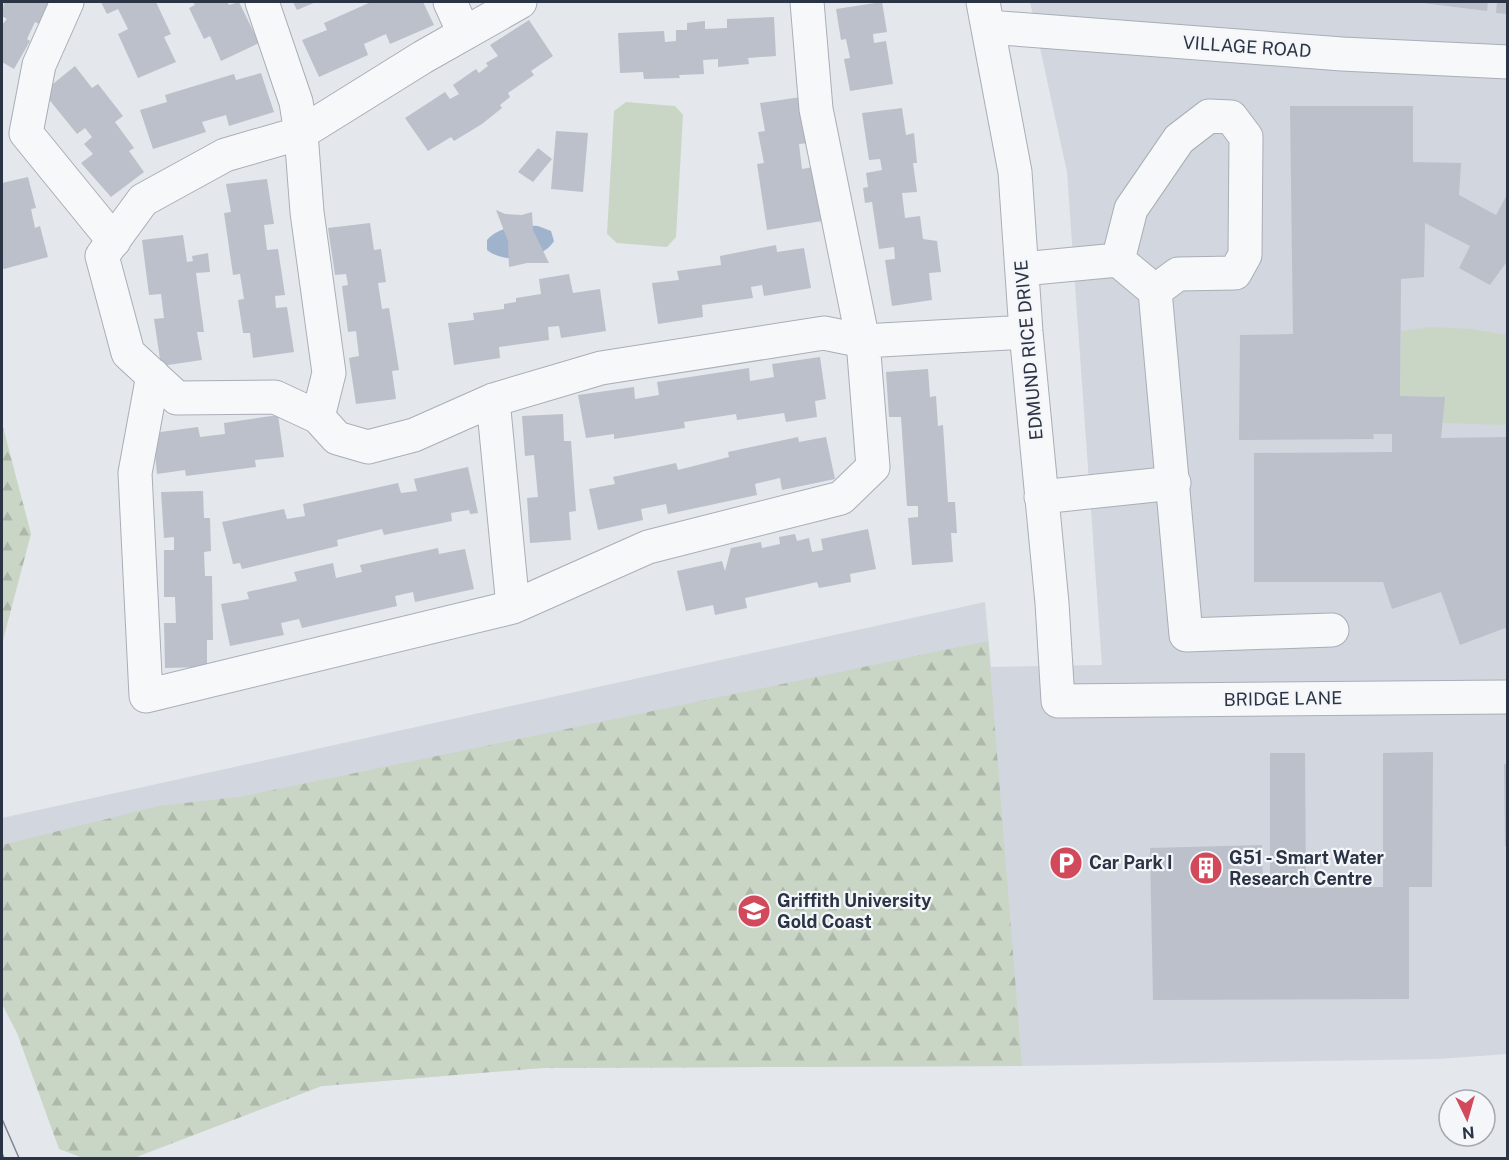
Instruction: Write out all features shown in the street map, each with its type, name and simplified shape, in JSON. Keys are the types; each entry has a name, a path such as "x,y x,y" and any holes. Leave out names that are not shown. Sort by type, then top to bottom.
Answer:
{"street":[{"path":"67,2 39,65 26,133 114,241"},
{"path":"262,2 296,102 302,133 307,212 329,373 318,417"},
{"path":"450,2 464,33"},
{"path":"520,2 464,33 302,133 225,155 143,200 102,256 128,353 177,398 275,397 318,417 338,438 368,447 414,435 493,400 600,368 824,333 863,341 1026,332"},
{"path":"153,375 135,473 146,696 513,607 648,547 841,498 873,467 863,341 816,109 807,2"},
{"name":"VILLAGE ROAD","path":"985,14 1330,53 1508,62"},
{"name":"EDMUND RICE DRIVE","path":"985,14 1015,172 1026,332 1052,603 1058,701"},
{"path":"1118,260 1131,209 1179,139 1209,116 1231,117 1246,137 1245,255 1235,273 1178,274 1155,291"},
{"path":"1022,269 1118,260 1155,291 1186,635 1332,630"},
{"path":"493,400 513,607"},
{"path":"1041,497 1174,483"},
{"name":"BRIDGE LANE","path":"1058,701 1508,697"}],"shaded area":[{"name":"Griffith University Gold Coast","path":"1030,2 1507,2 1507,1054 1438,1059 1022,1066 542,1068 322,1086 2,1004 2,818 985,602 991,667 1102,665 1067,172"}],"green space":[{"path":"626,102 675,106 683,115 676,237 667,247 617,243 607,234 614,111"},
{"path":"1430,327 1472,329 1507,335 1507,425 1442,423 1444,397 1400,396 1401,331"},
{"path":"2,423 31,534 2,644"},
{"path":"988,641 1022,1066 542,1068 322,1086 134,1158 83,1158 59,1149 17,1033 2,1004 2,845 159,806 245,796"}],"water":[{"path":"538,226 551,231 554,241 541,252 532,256 512,258 487,250 487,240 504,229"}],"building":[{"path":"4,2 51,2 39,24 35,22 27,39 30,41 14,69 2,62 2,25 7,19 2,16"},
{"path":"101,2 156,2 171,34 164,37 176,62 138,78 118,34 128,29 118,9 107,14"},
{"path":"193,2 227,2 229,5 239,2 259,43 221,61 210,36 204,39 189,8 195,5"},
{"path":"293,2 316,2 297,10"},
{"path":"371,2 423,2 434,25 390,44 386,34 364,44 368,55 319,77 302,40 327,30 324,23"},
{"path":"882,2 887,32 873,34 874,43 886,41 893,84 850,91 844,59 850,58 846,39 841,40 836,9"},
{"path":"1415,2 1488,2 1487,11"},
{"path":"1497,2 1508,2 1508,14 1496,13"},
{"path":"774,17 776,56 748,58 749,64 718,67 718,59 703,60 704,74 679,75 680,78 644,79 643,72 620,73 618,33 664,31 665,42 676,41 676,30 687,30 687,23 705,21 705,29 727,28 727,19"},
{"path":"529,20 553,56 531,71 534,75 508,93 510,97 500,105 502,108 482,124 454,141 451,137 428,151 405,118 445,92 450,99 459,94 453,85 476,69 479,73 488,66 486,63 498,56 490,45"},
{"path":"75,66 92,88 98,84 123,116 115,122 134,148 129,151 144,172 111,197 81,163 93,154 84,144 92,137 85,128 77,134 43,92"},
{"path":"261,73 274,112 229,126 226,115 202,122 206,132 153,149 140,110 167,102 165,95 234,74 236,80"},
{"path":"801,97 809,143 799,144 802,169 813,167 822,221 767,230 757,164 764,163 758,132 765,131 760,103"},
{"path":"1290,106 1413,106 1413,162 1461,163 1459,195 1496,215 1508,193 1508,260 1490,285 1459,268 1470,246 1425,223 1424,277 1401,279 1400,396 1445,397 1441,438 1508,437 1508,633 1505,628 1460,645 1441,592 1392,609 1383,582 1254,582 1254,453 1392,452 1392,434 1373,434 1374,439 1239,440 1240,335 1293,334"},
{"path":"902,108 906,135 914,133 917,163 913,163 917,192 902,193 905,218 920,216 923,239 937,241 941,272 929,273 932,300 892,306 885,260 895,259 894,247 879,249 872,202 865,203 863,188 868,187 866,173 882,170 880,159 869,160 862,113"},
{"path":"556,131 588,133 583,192 551,189"},
{"path":"538,148 552,159 533,182 518,172"},
{"path":"28,177 36,208 31,209 35,228 40,226 48,257 4,269 2,266 2,183"},
{"path":"267,179 274,224 264,225 267,250 278,249 285,295 275,296 276,308 287,307 294,352 253,358 250,333 243,333 238,300 244,299 240,274 233,275 224,213 231,212 226,184"},
{"path":"496,210 505,214 522,215 532,212 533,230 549,263 527,263 509,267 508,241"},
{"path":"370,223 374,250 381,249 386,282 378,283 382,309 389,308 399,370 392,371 396,399 356,404 349,358 359,356 356,331 348,332 342,286 348,285 346,274 335,275 328,228"},
{"path":"183,235 187,262 193,261 192,256 208,253 210,272 196,273 204,332 197,332 202,360 161,366 154,319 164,318 161,294 149,295 142,240"},
{"path":"776,245 777,252 804,248 811,288 764,296 762,285 751,287 753,298 702,305 703,317 658,324 652,283 679,280 677,271 721,265 720,256"},
{"path":"569,274 573,293 600,289 606,331 561,338 559,326 548,327 549,340 499,347 500,358 454,365 448,323 474,320 473,313 504,309 504,304 516,302 516,298 541,294 539,279"},
{"path":"820,357 826,399 815,401 817,417 786,422 784,413 737,420 736,414 684,422 685,428 614,439 614,434 586,438 578,395 634,387 635,399 659,395 657,382 749,368 750,381 774,377 772,364"},
{"path":"928,369 930,397 936,396 938,426 943,425 948,502 955,502 957,533 951,533 953,562 912,565 908,518 918,517 918,506 907,506 901,417 889,417 886,372"},
{"path":"563,414 564,441 571,441 576,511 569,512 571,540 530,543 527,498 538,497 534,455 525,456 522,416"},
{"path":"278,415 284,457 255,460 256,467 186,476 185,470 157,474 153,433 198,427 200,437 225,434 224,423"},
{"path":"798,437 799,442 826,437 835,479 782,490 780,478 755,484 757,495 668,514 666,504 641,509 643,520 598,530 589,489 615,484 613,477 676,463 678,470 729,457 728,452"},
{"path":"468,467 478,513 470,514 469,510 451,513 452,521 384,535 382,529 337,540 338,546 242,569 240,563 233,564 222,522 284,509 287,519 305,516 303,504 398,483 401,493 417,491 414,479"},
{"path":"203,491 204,518 210,518 211,551 204,552 205,576 212,576 213,640 207,640 207,667 165,668 164,623 176,623 175,597 164,597 164,550 174,550 174,537 164,538 161,492"},
{"path":"868,529 876,569 850,574 851,582 819,588 817,582 745,598 747,608 715,615 713,605 686,611 677,571 722,561 725,571 731,548 761,542 762,548 780,544 779,537 795,534 797,541 809,538 812,552 823,550 821,539"},
{"path":"438,548 439,554 465,549 474,589 415,602 413,592 395,596 397,606 302,628 299,619 281,623 284,635 230,646 221,604 249,599 247,592 297,581 294,572 333,563 336,578 362,572 360,565"},
{"name":"G51 - Smart Water Research Centre","path":"1433,752 1432,887 1409,887 1409,999 1153,1000 1150,848 1262,845 1263,888 1270,888 1270,753 1305,753 1306,888 1383,887 1383,753"},
{"path":"1504,764 1508,764 1508,846 1505,846"}],"tram line":[{"path":"2,1119 19,1158"},
{"path":"2,1153 4,1158"}],"place":[{"name":"Car Park I","path":"1066,863"},
{"name":"G51 - Smart Water Research Centre","path":"1206,868"},
{"name":"Griffith University Gold Coast","path":"754,911"}]}
